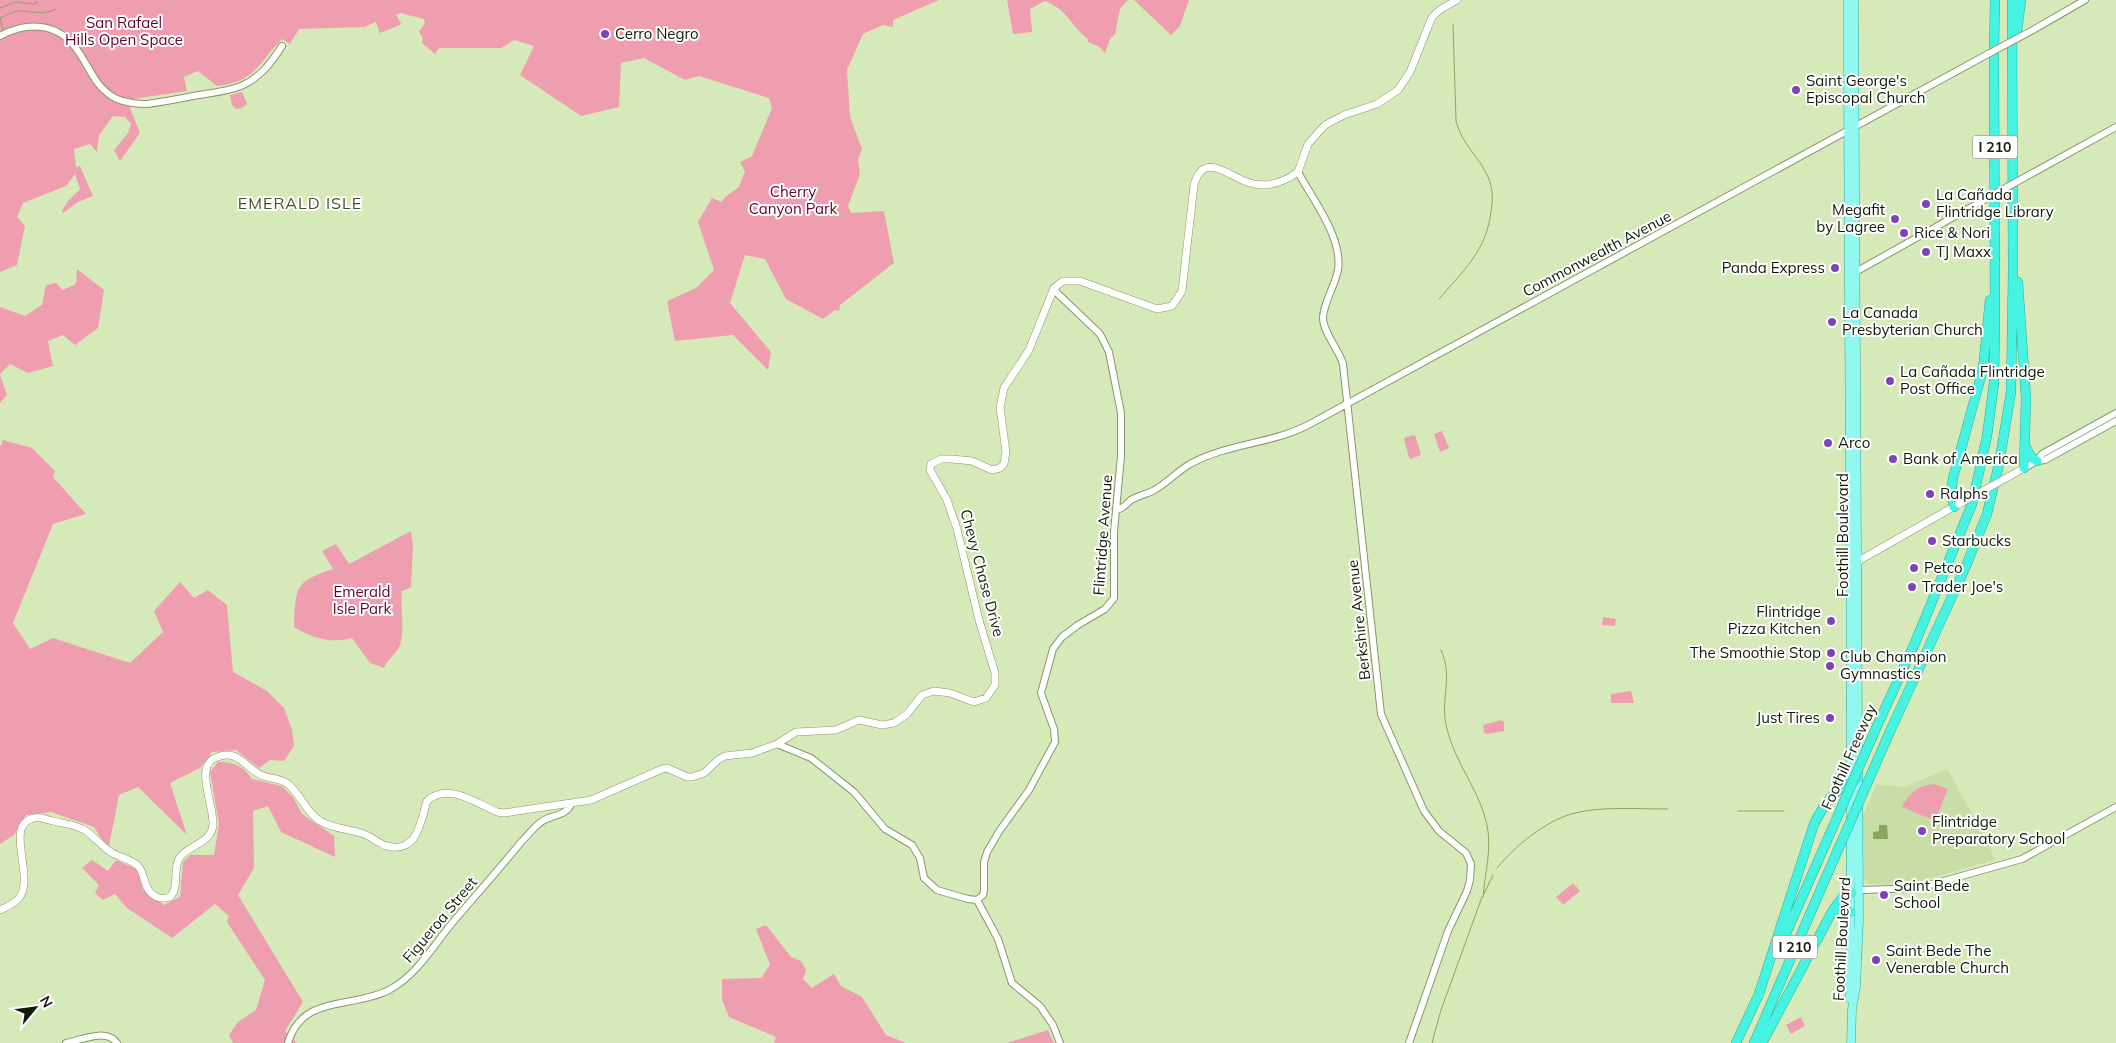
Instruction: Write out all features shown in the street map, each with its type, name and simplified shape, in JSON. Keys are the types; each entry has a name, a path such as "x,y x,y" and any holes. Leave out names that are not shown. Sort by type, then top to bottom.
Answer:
{"highway":[{"path":"1990,0 1991,52"},
{"name":"Foothill Freeway","path":"1736,1043 1915,643 1972,504 1987,436 1994,383 1991,52 1995,0"},
{"name":"Foothill Freeway","path":"1754,1043 1892,726 1966,566 1987,514 1999,464 2011,392 2014,61 2012,0"},
{"path":"2014,61 2021,0"},
{"path":"2013,204 2026,398 2024,468"},
{"path":"1957,505 1952,494 1953,478 1983,369 1994,245"},
{"path":"2024,445 2028,453 2038,461"},
{"path":"1758,997 1814,824 1832,796 1845,784 1854,780"},
{"path":"1762,1043 1833,910 1842,898 1855,892"},
{"path":"1833,910 1843,908 1851,912"}],"main road":[{"name":"Foothill Boulevard","path":"1848,0 1851,129 1856,986 1852,1009"},
{"name":"Foothill Boulevard","path":"1851,129 1854,0"},
{"path":"1054,288 1063,281 1080,281 1157,309 1170,308 1177,302 1182,291 1194,185 1199,172 1206,168 1218,168 1248,182 1266,185 1280,182 1298,172 1308,144 1325,125 1344,115 1377,104 1398,90 1410,72 1429,22 1438,11 1453,1"},
{"name":"Chevy Chase Drive","path":"0,910 14,903 22,893 25,876 20,834 24,823 29,819 38,817 78,826 85,830 102,846 138,866 147,887 153,895 158,898 170,897 174,891 177,861 186,851 201,843 213,828 212,807 205,771 209,763 220,756 238,757 260,775 286,782 311,814 321,822 364,834 379,843 391,846 404,845 420,830 427,801 432,796 445,793 455,794 497,812 504,813 571,803 600,796 662,769 667,768 687,777 692,777 704,773 725,756 752,753 777,744 803,730 836,730 859,720 882,725 894,723 907,714 922,696 934,691 950,693 974,702 981,702 990,694 995,685 995,673 979,620 966,562 947,500 932,475 930,466 941,459 972,461 992,470 1000,468 1004,464 1006,452 1000,408 1004,388 1029,350 1054,288"},
{"path":"1854,563 2024,468"},
{"name":"Foothill Boulevard","path":"1851,1043 1851,912 1855,892"}],"street":[{"name":"Commonwealth Avenue","path":"1116,510 1121,509 1131,500 1156,490 1174,474 1192,463 1215,453 1302,429 2085,0"},
{"path":"0,36 16,28 30,26 42,26 60,34 75,47 91,76 100,87 117,99 131,103 147,104 240,87 265,70 282,46"},
{"path":"1852,274 2116,127"},
{"name":"Berkshire Avenue","path":"1298,172 1332,234 1337,248 1338,271 1323,321 1342,360 1382,714 1428,817 1439,831 1466,853 1471,864 1467,891 1448,932 1410,1043"},
{"name":"Flintridge Avenue","path":"977,900 984,890 984,862 987,852 1000,830 1029,790 1055,742 1054,729 1042,693 1053,649 1062,637 1078,625 1105,610 1114,598 1113,552 1121,456 1121,414 1109,352 1100,334 1054,288"},
{"path":"2038,461 2042,454 2116,413"},
{"path":"2024,468 2038,461 2045,460 2116,421"},
{"path":"787,737 788,750"},
{"path":"777,744 811,758 862,800 885,829 912,845 920,858 924,878 937,890 977,900 998,939 1012,983 1040,1006 1053,1025 1060,1043"},
{"name":"Figueroa Street","path":"288,1043 294,1027 308,1013 319,1008 373,996 388,990 415,970 450,925 530,832 546,818 570,808 571,803"},
{"path":"1855,892 1919,888 2022,859 2116,807"},
{"path":"66,1043 105,1035 113,1037 117,1043"}],"shaded area":[{"name":"Flintridge Preparatory School","path":"1947,769 1990,846 1994,860 1914,883 1869,884 1864,879 1862,817 1877,784 1905,787"},
{"path":"1879,825 1887,825 1888,839 1873,839 1873,832 1879,831"}],"green space":[{"path":"0,0 939,0 893,20 893,27 883,25 863,34 847,70 850,117 862,149 858,160 860,174 848,206 851,213 884,211 894,263 840,305 839,311 835,310 823,319 786,299 765,259 745,255 730,303 771,352 768,370 733,335 675,341 667,301 696,288 714,270 698,222 712,198 721,202 739,187 745,171 740,162 752,156 772,108 769,98 699,76 685,80 644,58 621,63 619,107 581,116 520,75 534,46 514,40 501,48 439,48 435,54 422,43 423,38 419,32 425,23 424,19 400,13 396,15 401,23 400,25 380,33 376,22 364,27 299,29 290,44 282,39 255,70 240,80 217,86 198,71 184,77 187,91 133,99 130,108 140,133 120,161 114,150 128,133 131,124 125,117 113,116 99,135 97,152 90,144 74,149 76,167 80,166 93,196 78,202 63,213 62,211 68,201 80,189 75,174 66,186 23,203 17,217 25,226 17,265 0,272"},
{"path":"1007,0 1128,0 1120,9 1115,34 1110,39 1105,53 1098,46 1088,42 1088,39 1059,9 1045,1 1030,9 1032,32 1013,34"},
{"path":"1134,0 1189,0 1180,26 1171,35"},
{"path":"242,92 247,104 242,108 236,109 232,105 230,95"},
{"path":"77,269 104,290 98,328 75,345 63,335 48,341 53,366 28,373 10,364 0,374 0,307 25,316 42,305 46,285 56,283 63,290 76,284"},
{"path":"0,375 7,395 0,403"},
{"path":"1442,431 1449,448 1440,452 1434,434"},
{"path":"1415,435 1421,455 1411,459 1409,458 1404,439"},
{"path":"3,440 32,448 55,471 53,477 86,514 53,524 13,623 30,649 53,638 130,663 163,632 154,611 180,582 194,598 208,590 227,605 233,672 267,691 284,708 292,730 294,746 284,761 270,760 259,768 236,750 212,752 200,768 170,783 187,835 138,787 119,795 109,846 104,843 94,827 51,812 26,815 14,835 0,844 0,447"},
{"name":"Emerald Isle Park","path":"411,531 413,545 411,587 402,591 400,645 384,668 370,663 352,638 344,640 322,639 294,627 295,603 300,588 311,578 333,569 322,551 336,544 349,564"},
{"path":"1603,617 1616,619 1615,626 1602,625"},
{"path":"1631,691 1634,703 1611,703 1611,694"},
{"path":"1501,720 1504,722 1504,731 1484,733 1483,725"},
{"path":"218,762 238,766 246,771 252,779 282,786 293,797 302,814 334,836 335,857 281,832 268,806 253,811 254,868 238,895 303,1002 285,1031 297,1043 233,1043 229,1035 238,1022 256,1010 265,980 227,922 229,916 215,904 172,938 127,908 115,894 103,900 95,893 99,885 82,868 92,860 108,871 116,860 137,869 143,890 164,905 180,897 183,862 190,855 214,855 219,824 210,772"},
{"path":"1934,784 1948,789 1935,821 1902,807 1908,797 1915,791 1923,786"},
{"path":"1573,883 1580,891 1563,905 1556,897"},
{"path":"766,925 791,957 801,961 806,970 803,979 812,988 834,974 841,986 862,997 886,1035 906,1043 774,1043 776,1037 729,1017 722,1000 722,979 761,978 770,965 756,929"},
{"path":"1801,1017 1805,1026 1791,1034 1786,1025"},
{"path":"1048,1030 1054,1043 1007,1043"}],"waterway":[{"path":"0,8 16,2 33,4 38,2"},
{"path":"0,18 17,11 42,13 56,9"},
{"path":"0,18 3,31"},
{"path":"1439,299 1465,269 1479,249 1489,225 1492,203 1490,181 1462,137 1456,121 1453,24"},
{"path":"1441,650 1445,661 1447,680 1445,708 1447,729 1456,754 1479,800 1487,825 1488,852 1483,897"},
{"path":"1497,868 1530,836 1550,823 1571,814 1606,809 1668,809"},
{"path":"1738,811 1784,811"},
{"path":"1484,894 1493,875"},
{"path":"1432,1043 1441,1010 1482,897"}],"place":[{"name":"Cerro Negro","path":"605,34"},
{"name":"Saint George's Episcopal Church","path":"1796,90"},
{"name":"La Cañada Flintridge Library","path":"1926,204"},
{"name":"Megafit by Lagree","path":"1895,219"},
{"name":"Rice & Nori","path":"1904,233"},
{"name":"TJ Maxx","path":"1926,252"},
{"name":"Panda Express","path":"1835,268"},
{"name":"La Canada Presbyterian Church","path":"1832,322"},
{"name":"La Cañada Flintridge Post Office","path":"1890,381"},
{"name":"Arco","path":"1828,443"},
{"name":"Bank of America","path":"1893,459"},
{"name":"Ralphs","path":"1930,494"},
{"name":"Starbucks","path":"1932,541"},
{"name":"Petco","path":"1914,568"},
{"name":"Trader Joe's","path":"1912,587"},
{"name":"Flintridge Pizza Kitchen","path":"1831,621"},
{"name":"The Smoothie Stop","path":"1831,653"},
{"name":"Club Champion Gymnastics","path":"1830,666"},
{"name":"Just Tires","path":"1830,718"},
{"name":"Flintridge Preparatory School","path":"1922,831"},
{"name":"Saint Bede School","path":"1884,895"},
{"name":"Saint Bede The Venerable Church","path":"1876,960"}],"district":[{"name":"EMERALD ISLE","path":"300,203"}],"park label":[{"name":"San Rafael Hills Open Space","path":"124,32"},
{"name":"Cherry Canyon Park","path":"793,200"}]}
